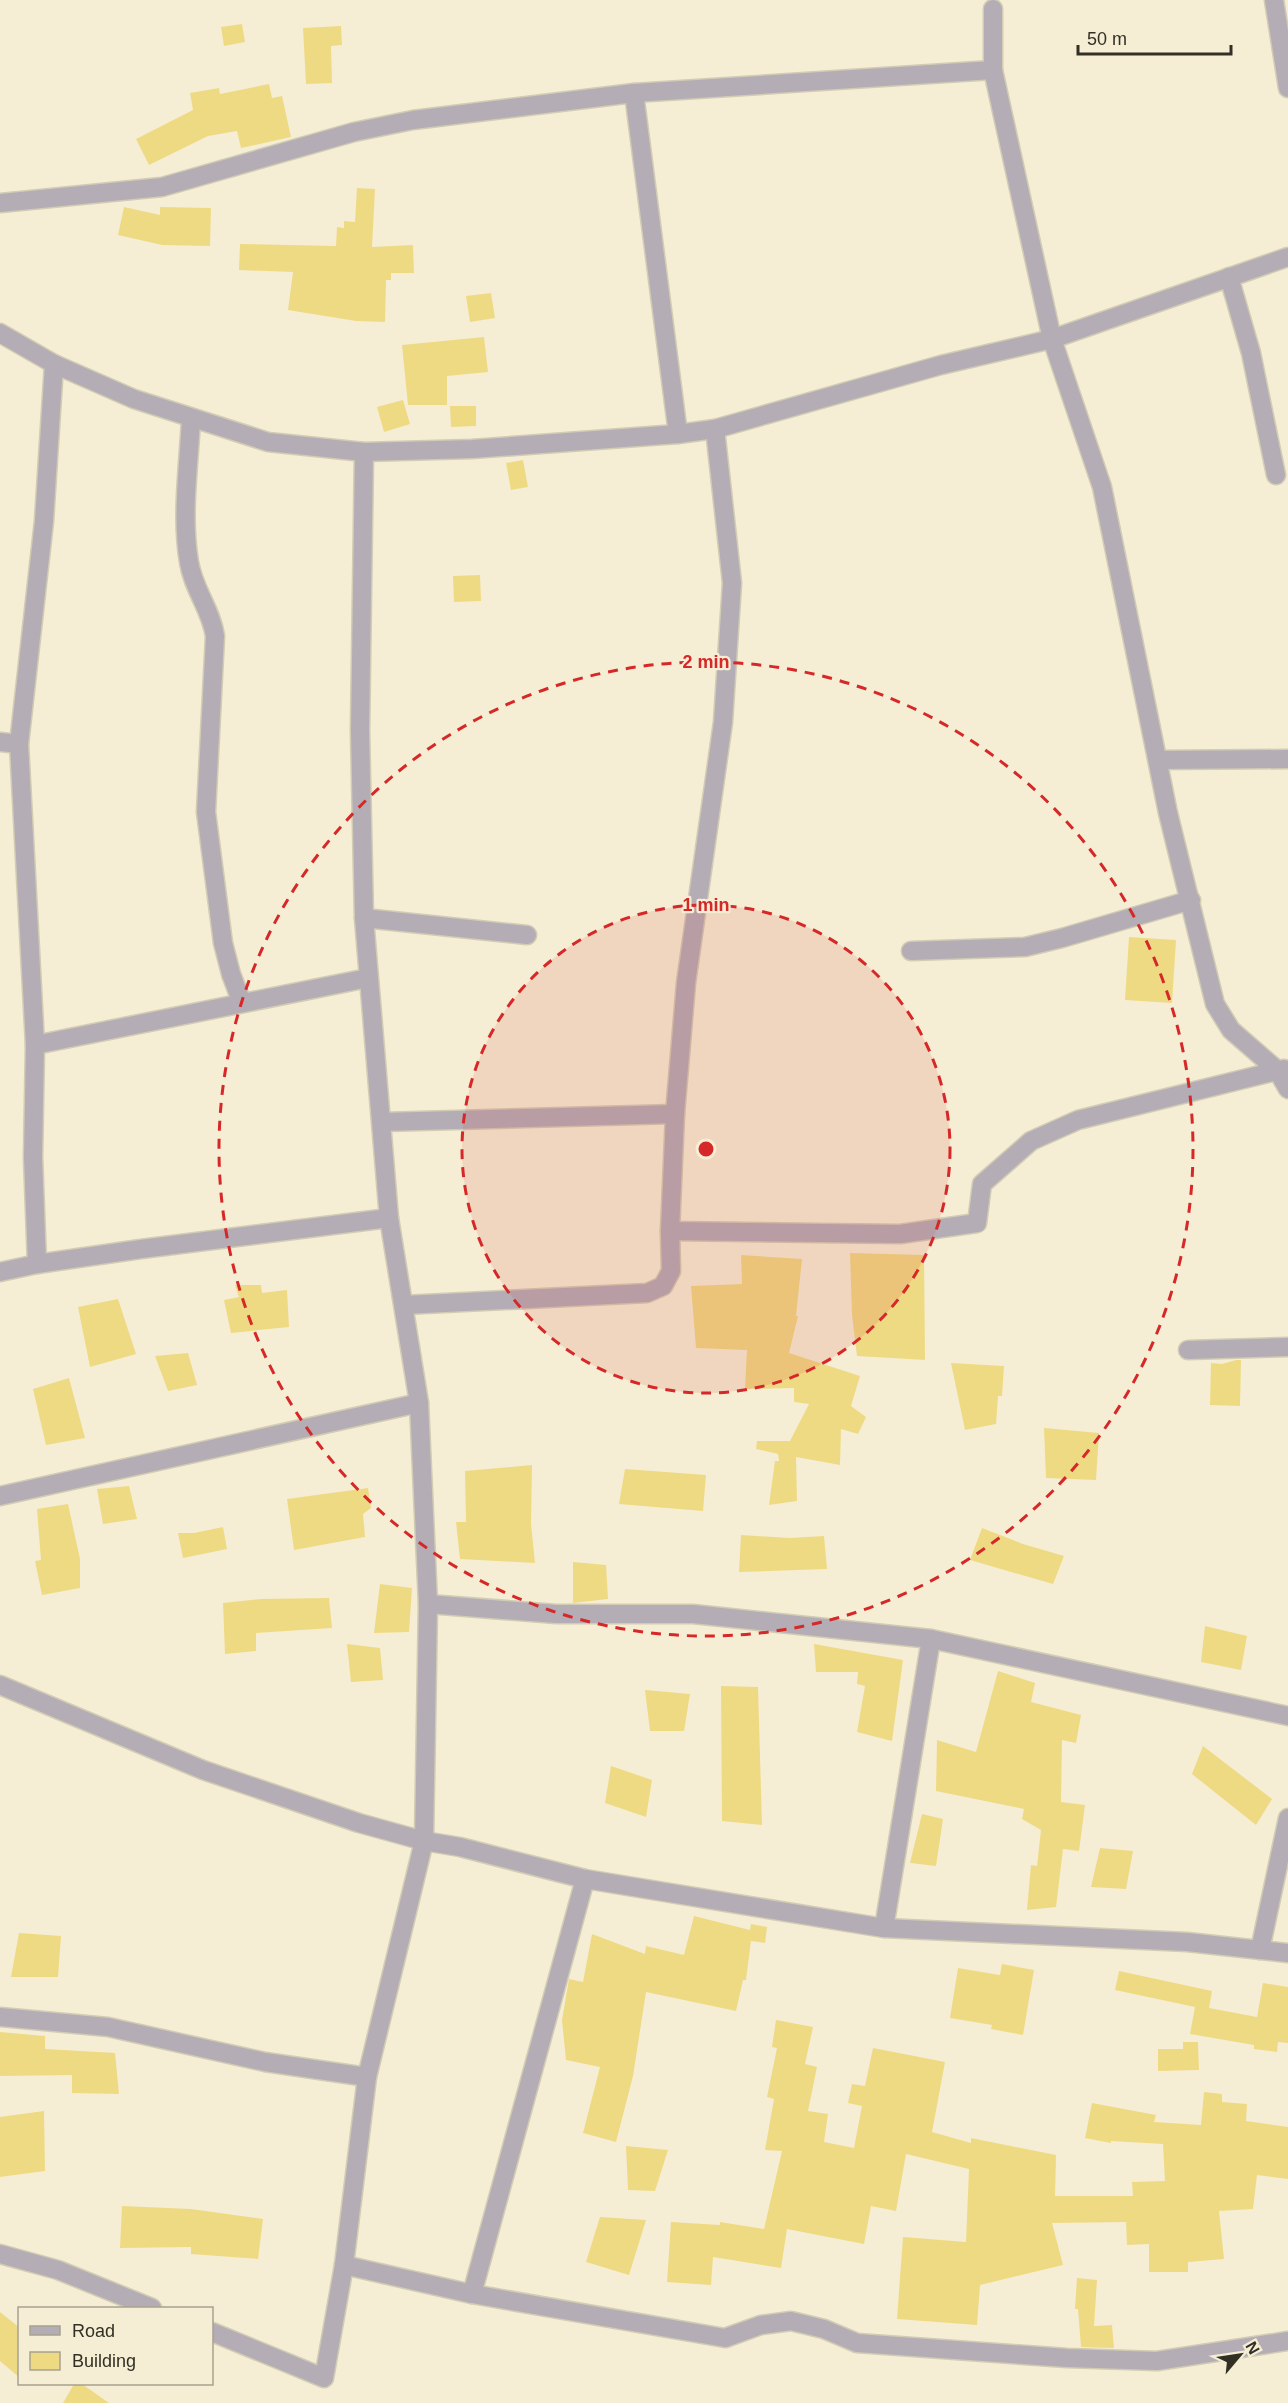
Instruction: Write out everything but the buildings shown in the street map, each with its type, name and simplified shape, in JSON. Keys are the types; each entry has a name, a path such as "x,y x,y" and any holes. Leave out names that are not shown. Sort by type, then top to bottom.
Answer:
{"street":[{"path":"1279,2 1288,88"},
{"path":"993,9 993,70 1052,339 1102,488 1168,813 1215,1004 1231,1030 1282,1069 1288,1089"},
{"path":"0,203 162,187 354,132 404,122 634,93 993,70"},
{"path":"634,93 678,434"},
{"path":"0,333 54,364 134,399 268,442 364,452 472,449 678,434 715,429 941,365 1052,339 1288,257"},
{"path":"1229,277 1251,353 1276,475"},
{"path":"37,1264 33,1157 35,1045 19,744 44,522 54,364"},
{"path":"191,418 186,500 187,548 193,578 210,614 215,636 206,812 223,943 242,1003"},
{"path":"404,1305 647,1293 663,1286 671,1270 670,1232 675,1114 686,983 723,722 732,584 715,429"},
{"path":"213,2332 324,2378 344,2265 367,2077 424,1841 428,1604 419,1403 389,1218 364,918 360,731 364,452"},
{"path":"0,742 19,744"},
{"path":"1158,760 1288,759"},
{"path":"910,951 1026,947 1191,900"},
{"path":"364,918 527,935"},
{"path":"35,1045 368,978"},
{"path":"670,1232 900,1234 977,1223 982,1184 1031,1141 1078,1120 1282,1069"},
{"path":"382,1122 675,1114"},
{"path":"0,1272 37,1264 389,1218"},
{"path":"1188,1350 1288,1347"},
{"path":"0,1496 419,1403"},
{"path":"428,1604 556,1614 693,1614 931,1639 1288,1716"},
{"path":"884,1928 931,1639"},
{"path":"0,1685 203,1770 359,1823 424,1841 460,1847 585,1879 884,1928 1187,1942 1288,1953"},
{"path":"1260,1950 1288,1818"},
{"path":"472,2294 585,1879"},
{"path":"0,2017 108,2026 265,2062 367,2077"},
{"path":"0,2254 58,2270 150,2307"},
{"path":"344,2265 472,2294 726,2338 761,2325 791,2321 825,2329 857,2343 1067,2358 1157,2361 1288,2341"}]}
